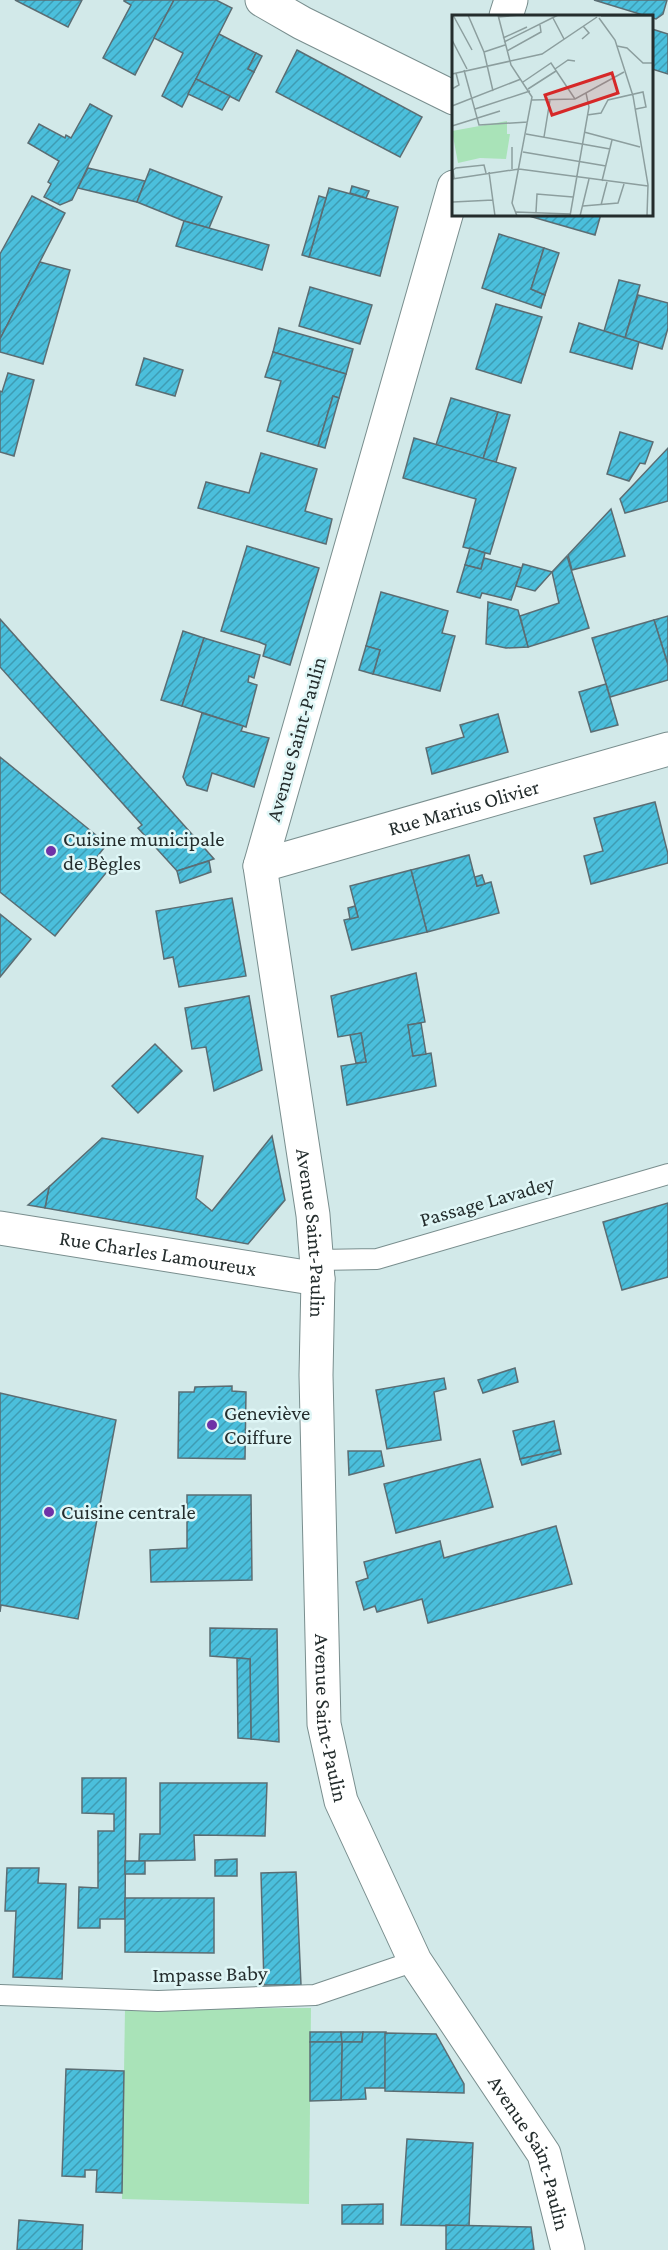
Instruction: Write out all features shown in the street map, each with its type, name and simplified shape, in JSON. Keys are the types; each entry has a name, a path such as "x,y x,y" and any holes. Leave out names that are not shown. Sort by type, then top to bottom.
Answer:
{"street":[{"path":"262,0 302,23 452,98"},
{"path":"506,15 511,0"},
{"name":"Avenue Saint-Paulin","path":"452,191 260,866 313,1215 317,1270 316,1375 324,1724 341,1801 415,1961 544,2154 568,2250"},
{"name":"Rue Marius Olivier","path":"260,866 668,749"},
{"name":"Rue Charles Lamoureux","path":"0,1228 317,1270"}],"lane":[{"name":"Passage Lavadey","path":"317,1270 377,1258 668,1174"},
{"name":"Impasse Baby","path":"0,1995 158,2001 315,1995 415,1961"}],"green space":[{"path":"311,2008 309,2204 122,2199 125,2009"}],"building":[{"path":"15,0 82,0 68,27"},
{"path":"124,0 174,0 135,75 103,58 131,5"},
{"path":"174,0 216,0 232,8 182,107 162,96 183,53 154,38"},
{"path":"594,0 667,0 663,14 656,19 653,18 653,15 643,15"},
{"path":"653,29 668,34 668,74 653,69"},
{"path":"219,34 256,53 248,69 254,72 239,101 196,79"},
{"path":"297,50 422,117 400,157 276,92"},
{"path":"256,53 262,56 254,72 248,69"},
{"path":"196,79 230,96 222,110 188,94"},
{"path":"90,104 112,116 72,200 60,205 44,197 51,184 48,182 59,161 28,143 39,124 65,138 66,135 71,138"},
{"path":"88,168 145,181 137,202 78,188"},
{"path":"150,169 222,197 209,228 184,221 137,202"},
{"path":"352,186 369,191 366,198 350,193"},
{"path":"329,188 398,207 380,276 309,257"},
{"path":"32,196 65,213 0,339 0,254"},
{"path":"319,196 326,198 309,257 302,255"},
{"path":"529,216 600,216 595,235"},
{"path":"184,221 269,245 262,270 176,246"},
{"path":"499,234 544,248 531,289 545,295 541,308 482,288"},
{"path":"544,248 559,253 545,295 531,289"},
{"path":"40,262 70,270 43,364 0,352 0,339"},
{"path":"619,280 640,285 625,338 604,331"},
{"path":"310,287 372,305 360,344 299,326"},
{"path":"638,295 668,303 668,328 662,349 625,338"},
{"path":"496,304 542,317 521,383 476,369"},
{"path":"579,323 639,342 632,369 570,352"},
{"path":"279,328 353,349 346,374 273,352"},
{"path":"273,352 346,374 339,398 333,396 318,446 267,431 281,381 265,377"},
{"path":"144,358 183,370 175,396 136,385"},
{"path":"8,373 34,380 14,456 0,452 0,391 2,392"},
{"path":"333,396 339,398 325,448 318,446"},
{"path":"451,398 498,412 483,459 436,445"},
{"path":"498,412 510,415 496,462 483,459"},
{"path":"620,432 653,442 645,464 640,463 629,481 607,474"},
{"path":"414,438 516,468 490,554 463,547 476,499 403,478"},
{"path":"668,448 668,501 625,513 620,499"},
{"path":"261,453 317,469 305,511 332,519 326,544 198,508 206,482 249,493"},
{"path":"611,509 625,556 572,570 568,555"},
{"path":"247,546 319,568 290,665 263,656 266,645 221,631"},
{"path":"470,548 485,553 481,569 465,565"},
{"path":"567,556 589,628 528,647 520,616 559,603 552,572"},
{"path":"484,558 522,568 511,600 482,593 480,598 457,592 465,565 481,569"},
{"path":"523,564 552,572 535,591 516,586"},
{"path":"381,592 448,611 442,633 455,636 440,691 373,674 380,650 366,646"},
{"path":"488,602 518,610 528,647 506,648 486,644"},
{"path":"668,616 668,665 654,620"},
{"path":"0,619 214,859 177,871 138,828 142,825 0,667"},
{"path":"654,620 668,665 668,680 610,697 592,638"},
{"path":"183,631 204,638 182,706 161,700"},
{"path":"204,638 260,655 254,678 249,676 248,682 257,685 246,727 182,706"},
{"path":"366,646 380,650 373,674 359,670"},
{"path":"606,684 618,725 591,732 579,692"},
{"path":"202,713 243,726 241,731 269,738 254,787 212,773 207,791 187,785 183,777"},
{"path":"498,714 508,752 432,774 426,748 464,737 460,725"},
{"name":"Cuisine municipale de Bègles","path":"0,757 107,844 96,858 110,868 55,936 0,892"},
{"path":"655,802 668,854 668,863 591,884 584,856 603,851 594,818"},
{"path":"469,855 477,886 491,882 499,913 427,932 411,870"},
{"path":"209,861 211,872 180,883 177,871"},
{"path":"411,870 427,932 352,950 344,920 358,917 350,886"},
{"path":"482,875 485,884 477,886 475,877"},
{"path":"232,898 246,976 179,987 173,957 164,959 156,911"},
{"path":"355,906 358,917 350,919 348,908"},
{"path":"0,914 31,939 0,977"},
{"path":"416,973 425,1022 408,1025 413,1056 431,1053 436,1086 347,1105 341,1066 366,1062 361,1033 338,1037 331,996"},
{"path":"249,996 262,1070 214,1091 206,1047 192,1049 185,1008"},
{"path":"421,1023 426,1054 413,1056 408,1025"},
{"path":"361,1033 366,1062 356,1063 350,1035"},
{"path":"155,1044 182,1071 138,1113 112,1086"},
{"path":"272,1136 285,1200 248,1244 45,1208 49,1187 102,1138 203,1156 196,1198 212,1211"},
{"path":"49,1187 45,1208 28,1205"},
{"path":"668,1203 668,1277 622,1290 603,1222"},
{"path":"515,1368 518,1382 483,1393 478,1380"},
{"path":"444,1378 446,1389 434,1392 441,1440 387,1449 376,1390"},
{"name":"Geneviève Coiffure","path":"232,1386 232,1391 246,1392 245,1459 178,1458 179,1392 194,1392 195,1387"},
{"name":"Cuisine centrale","path":"0,1393 116,1420 78,1619 1,1605 0,1612"},
{"path":"554,1421 560,1450 520,1459 513,1431"},
{"path":"560,1450 561,1454 522,1465 520,1459"},
{"path":"348,1451 381,1451 384,1466 349,1475"},
{"path":"480,1459 493,1507 396,1533 384,1484"},
{"path":"187,1495 251,1495 252,1580 151,1582 150,1550 187,1548"},
{"path":"556,1526 572,1584 428,1623 422,1599 377,1612 375,1606 364,1610 356,1582 368,1578 364,1562 440,1541 444,1558"},
{"path":"210,1628 277,1629 279,1742 251,1739 250,1659 210,1656"},
{"path":"237,1658 250,1659 251,1739 238,1738"},
{"path":"82,1778 126,1778 125,1919 100,1919 100,1928 78,1928 79,1887 98,1888 98,1831 114,1831 114,1814 82,1813"},
{"path":"160,1783 267,1783 265,1836 194,1835 195,1860 139,1861 140,1834 160,1834"},
{"path":"237,1859 237,1876 215,1876 215,1860"},
{"path":"125,1861 145,1861 145,1874 125,1874"},
{"path":"7,1868 39,1868 38,1883 66,1884 62,1979 13,1977 16,1911 5,1911"},
{"path":"296,1872 301,1985 264,1985 261,1873"},
{"path":"125,1898 214,1898 214,1953 125,1952"},
{"path":"310,2032 341,2032 342,2042 310,2042"},
{"path":"341,2032 363,2032 362,2042 342,2042"},
{"path":"363,2032 386,2032 385,2088 365,2088 366,2099 341,2100 342,2042 362,2042"},
{"path":"385,2033 436,2034 464,2084 464,2093 385,2091"},
{"path":"310,2042 342,2042 341,2100 310,2101"},
{"path":"66,2069 124,2071 122,2193 96,2192 97,2170 85,2170 85,2177 62,2176"},
{"path":"407,2139 473,2143 469,2226 401,2225"},
{"path":"383,2204 383,2224 342,2224 342,2205"},
{"path":"19,2220 83,2225 82,2250 17,2250"},
{"path":"446,2225 531,2227 534,2250 446,2250"}],"place":[{"name":"Cuisine municipale de Bègles","path":"51,851"},
{"name":"Geneviève Coiffure","path":"212,1425"},
{"name":"Cuisine centrale","path":"49,1512"}]}
